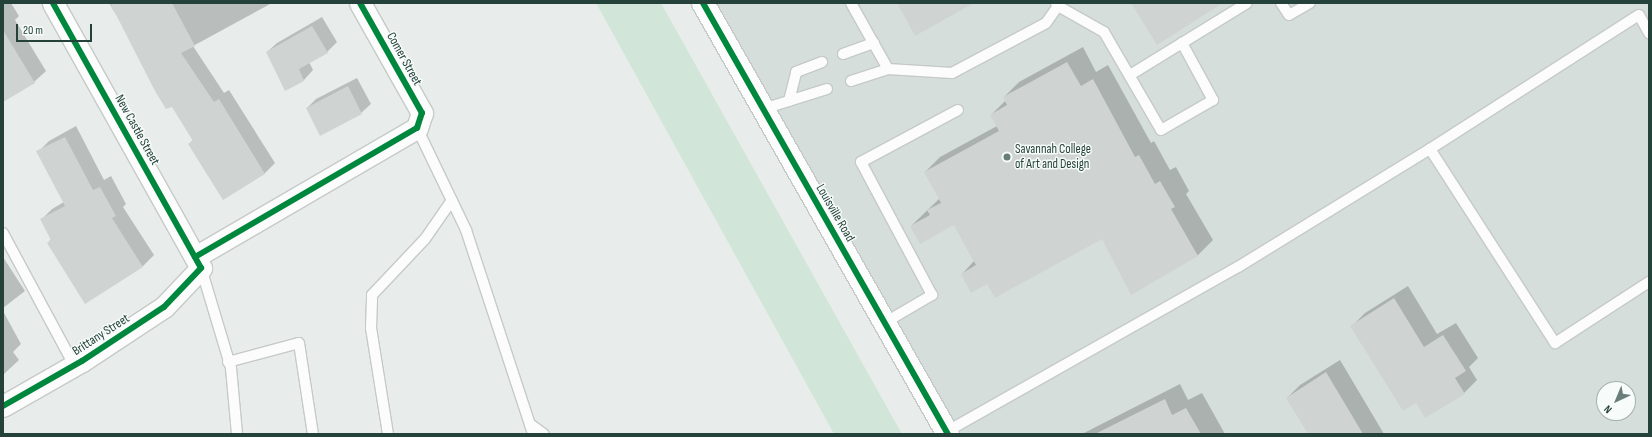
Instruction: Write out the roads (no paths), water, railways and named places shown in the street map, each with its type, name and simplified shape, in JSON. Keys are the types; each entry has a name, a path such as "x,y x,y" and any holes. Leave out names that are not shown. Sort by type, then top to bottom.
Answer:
{"main road":[{"name":"Louisville Road","path":"703,3 947,433"}],"street":[{"name":"New Castle Street","path":"53,3 198,263"},
{"name":"Comer Street","path":"360,3 422,113 418,128"},
{"name":"Brittany Street","path":"3,406 74,365 164,308 198,263 418,128"}],"lane":[{"path":"851,3 888,69"},
{"path":"1130,75 1247,3"},
{"path":"1281,3 1288,15 1310,3"},
{"path":"851,81 888,69 952,73 1046,23 1057,5 1104,32 1161,130 1213,100 1182,43"},
{"path":"947,433 1238,267 1430,149 1639,16 1649,33"},
{"path":"843,54 874,43"},
{"path":"789,101 796,72 822,62"},
{"path":"763,109 827,89"},
{"path":"884,323 932,295 861,162 958,110"},
{"path":"418,128 466,230 532,429 544,434"},
{"path":"1430,149 1554,343 1649,282"},
{"path":"388,434 371,328 372,295 425,239 452,200"},
{"path":"3,233 74,365"},
{"path":"198,263 231,368 237,434"},
{"path":"228,362 299,343 313,434"}],"place":[{"name":"Savannah College of Art and Design","path":"1007,157"}]}
